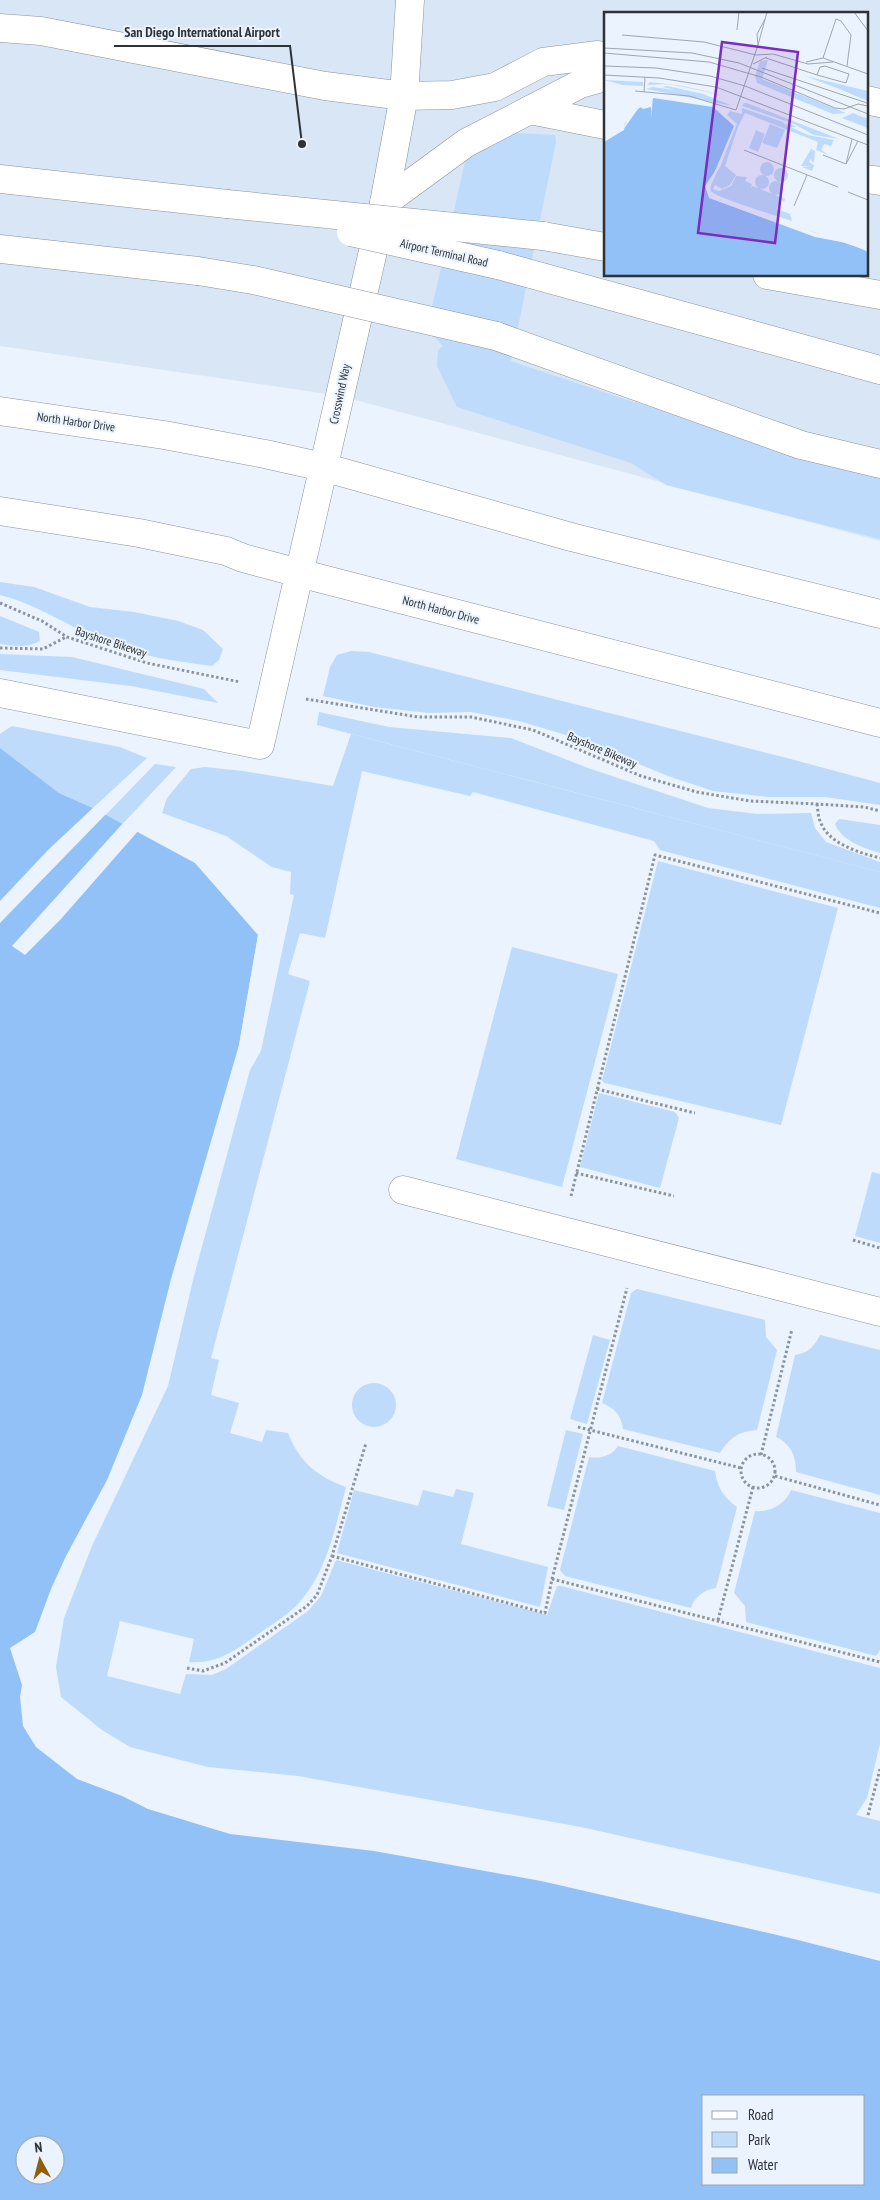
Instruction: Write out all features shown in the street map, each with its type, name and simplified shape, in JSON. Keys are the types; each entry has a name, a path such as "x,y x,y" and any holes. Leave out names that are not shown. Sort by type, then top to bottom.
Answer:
{"main road":[{"name":"Crosswind Way","path":"0,693 260,745 384,203 404,96 410,0"},
{"path":"0,28 41,31 325,86 404,96 452,94 495,87 543,62 598,55 604,57"},
{"path":"384,203 466,143 580,84 604,77"},
{"path":"530,110 596,123"},
{"name":"Airport Terminal Road","path":"0,179 227,204 498,265 880,370"},
{"path":"227,204 543,236 604,247"},
{"path":"0,249 198,271 253,280 496,336 801,444 880,464"},
{"path":"772,276 880,296"},
{"name":"North Harbor Drive","path":"0,411 164,435 265,454 323,468 571,537 880,614"},
{"name":"North Harbor Drive","path":"0,511 148,534 226,551 243,558 299,573 880,723"},
{"path":"404,1190 880,1312"}],"path":[{"name":"Bayshore Bikeway","path":"0,603 42,621 67,637 147,663 224,678"},
{"path":"0,648 43,649 67,637"},
{"name":"Bayshore Bikeway","path":"319,702 418,716 471,717 533,730 641,776 697,792 750,801 864,807 880,811"},
{"path":"817,804 820,823 829,835 848,847 880,858"},
{"path":"564,1232 576,1173 654,855 880,913"},
{"path":"597,1089 695,1113"},
{"path":"576,1173 674,1196"},
{"path":"853,1240 880,1248"},
{"path":"332,1556 545,1613 552,1579 627,1288"},
{"path":"761,1455 792,1329"},
{"path":"578,1427 741,1468"},
{"path":"187,1668 203,1671 225,1663 306,1606 316,1595 332,1556 366,1443"},
{"path":"761,1455 771,1460 774,1465 775,1476 763,1488 753,1488 744,1480 741,1468 742,1464 750,1456 761,1455"},
{"path":"775,1476 880,1504"},
{"path":"718,1620 753,1488"},
{"path":"552,1579 880,1662"},
{"path":"868,1815 880,1769"}],"shaded area":[{"path":"0,0 880,0 880,541 341,396 0,346"}],"green space":[{"path":"515,133 555,135 556,142 511,361 621,398 880,476 880,539 666,485 631,463 457,407 437,366 438,350 443,346 427,329 465,162 482,143"},
{"path":"0,582 34,587 90,607 134,612 178,621 203,630 223,649 219,660 212,666 133,652 94,637 14,599 0,595"},
{"path":"0,616 39,632 40,641 26,646 0,644"},
{"path":"351,651 369,652 880,783 880,805 825,797 768,797 713,791 668,776 576,738 519,721 471,712 429,713 374,707 323,696 330,667 337,655"},
{"path":"0,654 72,657 204,689 218,703 131,686 0,670"},
{"path":"319,712 389,727 511,738 588,768 708,808 757,814 811,813 815,828 826,842 880,862 880,872 317,725"},
{"path":"12,726 120,747 147,758 93,808 59,793 0,748 0,734"},
{"path":"351,734 880,872 880,908 660,850 654,841 473,792 470,796 362,771 325,938 300,933 288,974 310,981 211,1358 219,1360 211,1395 239,1403 230,1433 262,1442 266,1430 288,1433 298,1452 311,1467 318,1473 346,1487 334,1534 316,1579 297,1605 282,1618 239,1648 216,1659 189,1662 194,1639 120,1621 107,1676 180,1694 186,1674 212,1675 226,1669 308,1611 321,1596 336,1560 547,1615 557,1586 561,1586 880,1668 880,1744 867,1798 856,1815 880,1821 880,1894 581,1827 298,1776 208,1767 130,1747 102,1730 61,1697 56,1667 64,1618 92,1546 168,1386 194,1276 250,1070 261,1051 294,895 290,894 291,872 272,867 226,836 162,813 167,798 191,769 205,767 243,771 333,786"},
{"path":"155,764 176,767 83,866 30,893"},
{"path":"839,819 880,825 880,853 860,846 843,835 835,824"},
{"path":"658,861 838,908 781,1125 602,1081"},
{"path":"512,947 618,974 562,1187 456,1159"},
{"path":"599,1093 675,1112 679,1118 660,1188 580,1167"},
{"path":"872,1172 880,1174 880,1243 855,1236"},
{"path":"637,1289 765,1320 766,1337 777,1350 757,1430 735,1436 720,1453 623,1429 617,1413 602,1403 631,1293"},
{"path":"593,1335 610,1340 587,1424 570,1419"},
{"path":"820,1335 880,1350 880,1495 796,1472 792,1451 776,1437 795,1355 810,1349"},
{"path":"374,1383 386,1387 392,1393 396,1405 392,1417 386,1423 374,1427 362,1423 356,1417 352,1405 356,1393 362,1387"},
{"path":"566,1430 583,1434 564,1510 547,1506"},
{"path":"618,1446 715,1471 717,1482 722,1492 737,1507 716,1588 701,1594 691,1608 565,1576 560,1570 589,1457 605,1456"},
{"path":"456,1489 474,1493 461,1544 548,1567 540,1607 337,1553 354,1490 418,1506 423,1490 453,1497"},
{"path":"791,1490 880,1513 880,1650 876,1656 746,1622 745,1606 734,1593 755,1511 771,1509 781,1503"}],"water":[{"path":"0,748 59,793 93,808 195,863 258,935 232,1086 147,1414 60,1594 39,1697 60,1727 110,1768 205,1801 880,1935 880,2200 0,2200"}],"pier":[{"path":"95,806 107,813 0,923 0,901 48,850"},
{"path":"124,822 139,830 61,919 25,955 12,946"},
{"path":"260,933 235,1087 149,1415 62,1595 42,1696 62,1725 111,1766 206,1798 550,1857 880,1933 880,1961 790,1938 541,1881 374,1851 230,1834 148,1809 122,1796 77,1779 36,1747 23,1726 20,1697 22,1685 10,1648 35,1632 51,1589 66,1556 107,1480 142,1395 171,1279 239,1045 258,935"}],"place":[{"name":"San Diego International Airport","path":"302,144"}]}
